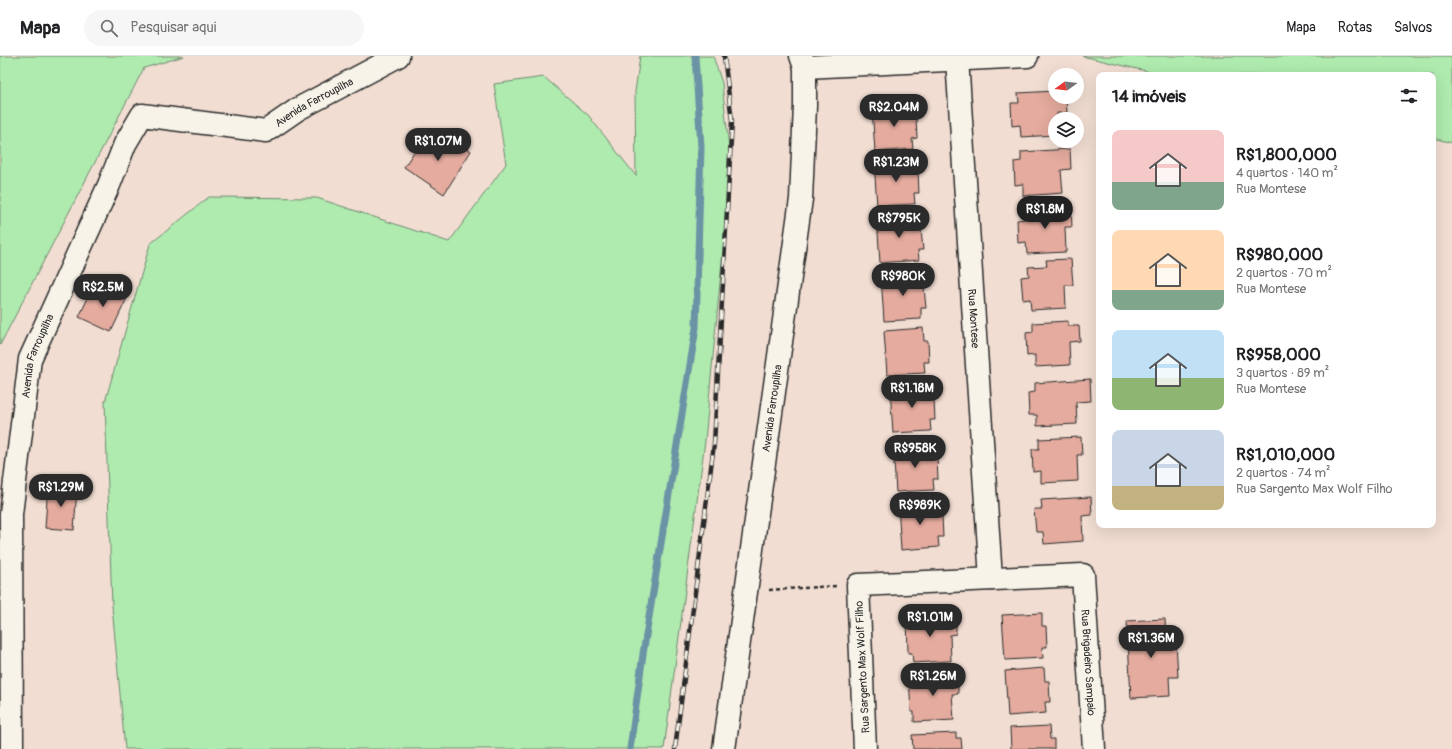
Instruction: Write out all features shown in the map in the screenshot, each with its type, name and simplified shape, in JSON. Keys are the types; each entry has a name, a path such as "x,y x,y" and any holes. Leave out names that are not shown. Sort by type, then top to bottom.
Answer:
{"street":[{"name":"Avenida Farroupilha","path":"12,749 11,514 30,358 129,138 142,115 266,131 298,109 398,56"},
{"path":"803,61 957,59 1027,56"},
{"name":"Rua Montese","path":"957,59 991,579"},
{"name":"Avenida Farroupilha","path":"724,749 801,199 805,106 803,61"},
{"name":"Rua Brigadeiro Sampaio","path":"991,579 1083,575 1094,749"},
{"path":"858,585 991,579"},
{"name":"Rua Sargento Max Wolf Filho","path":"858,585 866,749"}],"path":[{"path":"746,591 858,585"}],"green space":[{"path":"0,56 184,56 144,68 0,345"},
{"path":"640,56 713,56 722,83 731,167 705,441 664,749 125,749 112,606 105,402 150,244 209,197 317,198 449,242 506,164 494,84 544,77 588,115 636,176 635,92"},
{"path":"1082,56 1452,56 1452,143 1436,139 1436,72 1150,72"}],"building":[{"path":"1048,91 1048,104 1066,104 1067,112 1048,112 1048,135 1021,137 1020,125 1012,126 1011,103 1019,103 1018,93"},
{"path":"912,105 913,118 916,118 917,138 912,139 913,149 875,152 872,107"},
{"path":"447,135 471,151 444,194 404,167 424,137 439,147"},
{"path":"1070,149 1071,169 1061,170 1063,193 1023,196 1023,184 1015,185 1014,162 1021,161 1021,152"},
{"path":"914,159 914,173 918,172 919,193 914,193 915,204 877,206 874,162"},
{"path":"1071,207 1072,227 1065,227 1066,252 1027,254 1026,242 1018,243 1017,220 1025,219 1024,210"},
{"path":"917,216 918,229 921,229 923,250 918,250 919,260 880,263 877,218"},
{"path":"1071,259 1073,285 1065,285 1066,308 1031,310 1030,299 1023,300 1021,277 1029,276 1028,267 1047,266 1046,260"},
{"path":"920,274 921,287 924,287 926,308 921,308 921,319 884,321 881,276"},
{"path":"95,283 127,298 111,332 79,317"},
{"path":"1068,321 1068,326 1079,326 1080,341 1069,342 1070,365 1035,367 1035,355 1027,356 1026,333 1033,332 1033,323"},
{"path":"923,328 924,341 928,341 929,362 924,362 925,373 887,375 884,331"},
{"path":"1090,379 1091,401 1076,402 1077,424 1037,426 1037,415 1029,415 1028,393 1035,392 1035,383"},
{"path":"930,386 930,399 934,399 935,420 930,420 931,431 893,433 890,388"},
{"path":"1081,437 1082,455 1077,455 1078,481 1041,483 1041,471 1033,472 1032,449 1039,449 1039,439"},
{"path":"933,445 933,458 937,458 938,479 933,479 934,490 896,492 893,448"},
{"path":"48,485 77,488 74,530 45,528"},
{"path":"1091,497 1092,515 1082,516 1083,541 1044,544 1043,532 1036,532 1034,509 1042,509 1041,500"},
{"path":"937,503 938,516 942,516 943,537 938,537 939,547 901,550 898,505"},
{"path":"1042,613 1042,626 1046,626 1047,647 1042,647 1043,658 1005,660 1002,615"},
{"path":"951,615 951,620 956,620 956,634 950,635 951,661 913,663 912,653 908,653 907,617"},
{"path":"1165,619 1166,642 1176,641 1178,677 1169,677 1170,696 1131,698 1127,621"},
{"path":"1044,668 1045,681 1049,681 1050,702 1045,702 1046,713 1008,716 1005,671"},
{"path":"953,674 953,679 958,679 958,694 952,694 954,720 914,722 914,712 911,712 909,676"},
{"path":"1049,726 1050,739 1054,739 1054,749 1011,749 1010,728"},
{"path":"956,733 956,738 961,738 962,749 913,749 912,735"}],"waterway":[{"path":"630,749 643,654 696,328 701,147 695,56"}],"railway":[{"path":"675,749 714,444 732,121 724,56"}]}
